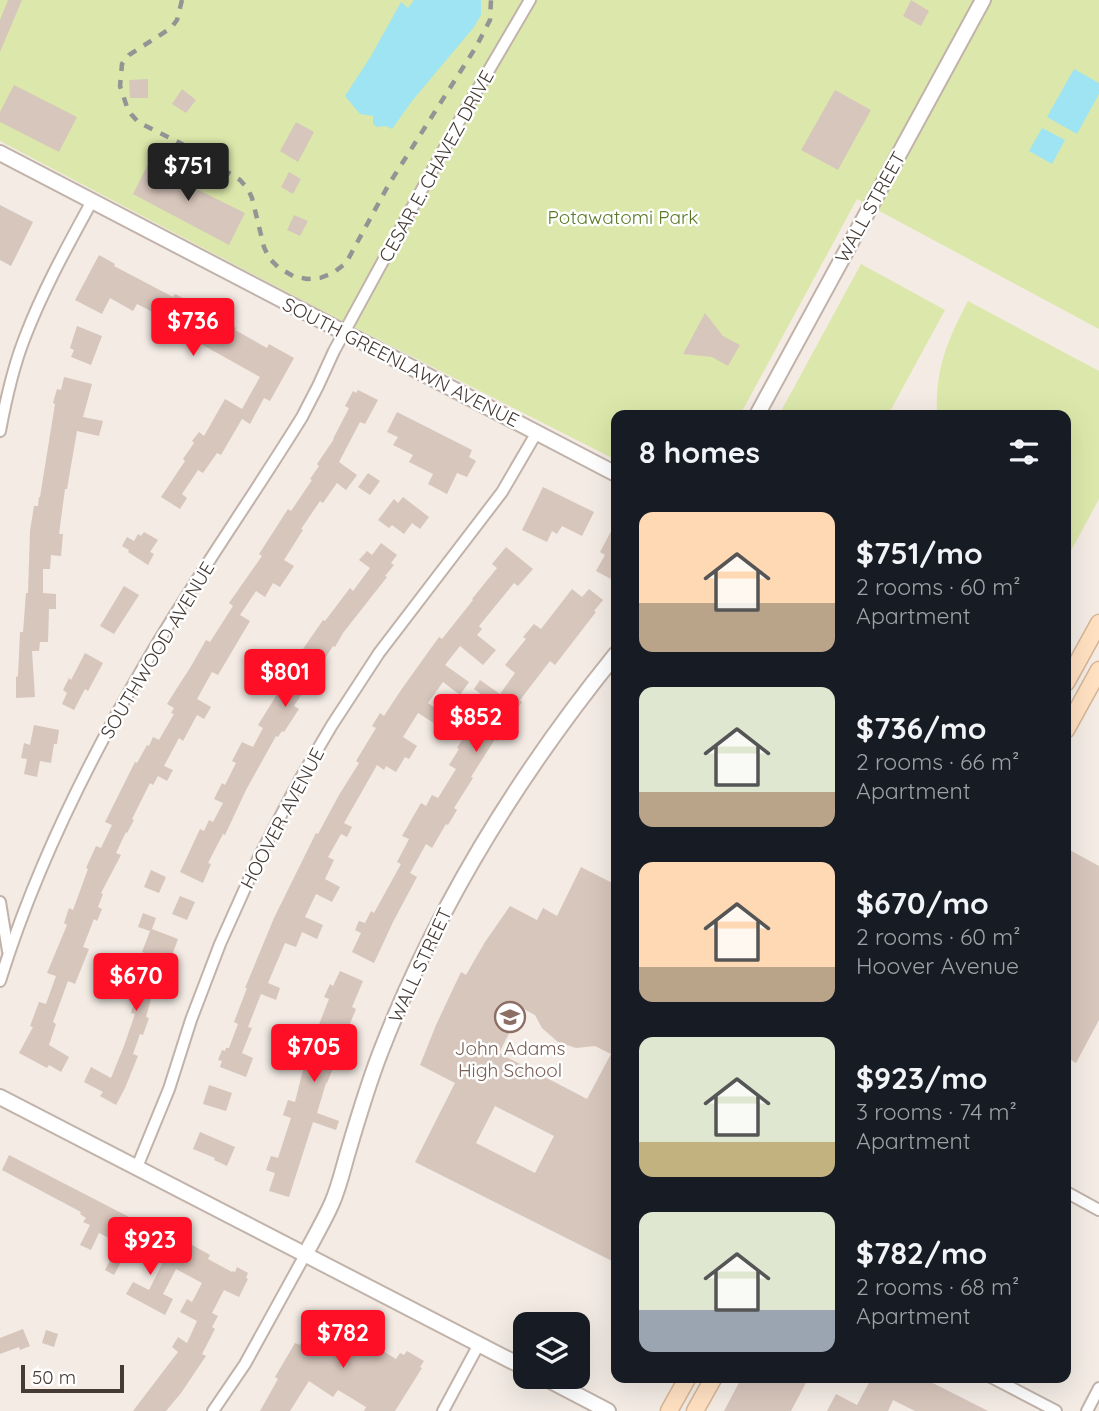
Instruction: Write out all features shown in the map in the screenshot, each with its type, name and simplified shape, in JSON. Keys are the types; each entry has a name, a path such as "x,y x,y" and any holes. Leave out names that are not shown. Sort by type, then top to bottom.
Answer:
{"main road":[{"path":"1071,674 1099,623"},
{"path":"1071,721 1099,670"},
{"path":"669,1411 685,1383"},
{"path":"695,1411 711,1383"}],"street":[{"name":"CESAR E. CHAVEZ DRIVE","path":"344,333 462,116 530,0"},
{"name":"WALL STREET","path":"760,410 983,0"},
{"name":"SOUTH GREENLAWN AVENUE","path":"0,153 611,471"},
{"path":"0,431 11,380 24,339 53,273 92,201"},
{"name":"SOUTHWOOD AVENUE","path":"0,981 33,885 49,848 110,727 149,656 302,417 344,333"},
{"name":"HOOVER AVENUE","path":"137,1167 169,1090 191,1020 220,944 259,857 299,781 332,724 379,653 502,492 537,432"},
{"name":"WALL STREET","path":"213,1411 245,1364 333,1201 381,1051 408,985 455,892 489,831 555,733 611,660"},
{"path":"0,902 9,954"},
{"path":"0,1097 513,1362"},
{"path":"1071,1195 1099,1210"},
{"path":"443,1411 479,1344"},
{"path":"1002,1383 1056,1411"},
{"path":"1087,1411 1099,1388"},
{"path":"566,1389 608,1411"}],"green space":[{"name":"Potawatomi Park","path":"0,0 1099,0 1099,329 857,199 743,410 611,410 611,457 340,320 0,141"},
{"path":"861,264 945,310 891,410 782,410"},
{"path":"968,301 1099,371 1099,499 1071,551 1071,410 937,410 940,369 954,329"}],"water":[{"path":"414,0 481,0 481,15 392,129 386,126 377,127 373,124 373,116 360,114 345,96 401,2 408,8"},
{"path":"1074,69 1099,83 1099,94 1077,134 1047,117"},
{"path":"1042,128 1065,140 1052,164 1029,151"}],"building":[{"path":"8,0 22,0 0,52 0,20"},
{"path":"911,0 929,11 921,26 903,16"},
{"path":"148,79 148,98 130,98 129,80"},
{"path":"14,85 77,117 59,152 0,122 0,112"},
{"path":"182,89 196,100 186,113 172,104"},
{"path":"835,90 871,110 838,170 801,150"},
{"path":"296,122 314,132 298,162 280,151"},
{"path":"151,158 178,172 174,178 245,213 229,245 133,194"},
{"path":"289,172 301,179 293,194 281,187"},
{"path":"0,205 33,222 11,266 0,260"},
{"path":"294,215 308,221 300,236 287,230"},
{"path":"99,255 115,264 114,266 173,297 175,294 194,304 192,308 220,323 222,320 267,348 269,344 294,358 270,401 264,398 250,424 242,419 221,455 217,453 203,473 198,470 182,494 187,498 180,509 161,497 185,461 183,459 194,443 192,441 199,432 204,436 225,399 242,409 260,377 201,344 199,347 177,335 175,339 163,333 166,327 159,323 163,317 137,304 133,311 110,298 102,314 75,300"},
{"path":"705,313 723,336 740,345 728,366 712,357 683,354"},
{"path":"77,326 102,336 91,365 71,357 74,350 70,348"},
{"path":"64,377 92,384 83,417 103,421 99,436 77,431 59,534 63,534 61,556 51,555 50,569 43,569 43,593 56,594 56,609 49,609 48,642 40,642 39,651 32,651 35,697 16,698 20,632 23,632 28,593 30,531 34,506 38,506 40,497 55,404 53,403 57,389 61,390"},
{"path":"358,390 378,400 365,424 360,422 339,462 357,475 346,490 337,483 323,503 320,501 284,560 294,566 280,587 273,583 265,597 256,591 240,615 250,621 218,675 212,672 197,699 211,707 204,719 197,715 183,741 179,738 164,766 173,770 167,781 158,776 153,785 150,783 116,853 121,855 101,893 103,894 98,907 102,909 97,921 94,919 83,947 89,949 75,984 68,981 53,1022 56,1024 49,1045 69,1057 61,1072 49,1065 47,1068 19,1053 33,1027 30,1026 39,1002 46,1004 56,976 47,973 67,925 64,923 69,908 73,910 88,869 86,868 96,846 101,848 112,825 105,822 135,762 137,763 153,737 159,740 174,714 171,713 174,708 167,704 206,640 210,642 233,606 229,603 262,556 259,554 288,509 291,511 312,480 310,479 319,466 317,464 334,439 349,408 345,406 353,391 356,393"},
{"path":"397,412 472,450 469,457 476,461 467,477 457,473 447,494 428,484 433,474 409,462 413,455 393,445 398,437 387,432"},
{"path":"368,473 380,481 370,495 358,487"},
{"path":"543,487 594,512 582,536 562,526 557,534 552,531 547,542 522,530"},
{"path":"403,497 429,517 420,529 412,523 404,534 392,525 389,528 378,520 394,499 398,503"},
{"path":"611,531 611,579 596,571 605,555 600,552"},
{"path":"144,532 158,540 150,552 154,554 148,565 122,546 127,537 134,541 138,534 141,536"},
{"path":"381,543 397,555 391,563 394,565 335,647 333,646 294,706 299,709 284,732 276,736 246,790 225,835 223,834 208,863 211,864 203,883 180,872 200,829 204,831 209,820 213,822 223,803 214,799 236,763 232,761 242,742 253,747 263,728 258,725 301,652 323,620 325,621 350,588 353,591 370,568 359,560 367,551 372,555"},
{"path":"506,547 533,569 518,586 514,583 479,626 482,629 477,635 496,650 483,665 460,646 445,665 469,682 460,695 443,682 428,703 444,714 437,725 418,713 403,737 417,746 409,759 405,757 396,772 386,766 384,770 377,765 344,823 352,827 347,837 341,834 328,857 334,860 325,879 340,887 332,902 316,894 305,917 323,925 317,939 302,932 296,947 285,943 268,983 280,988 276,1000 261,994 248,1027 252,1028 242,1053 253,1058 246,1077 220,1067 222,1061 218,1060 222,1050 229,1048 238,1024 234,1022 245,988 274,918 316,833 318,834 359,763 356,761 376,728 372,726 380,713 384,716 439,637 442,639 497,568 492,564"},
{"path":"124,586 139,595 114,634 100,626"},
{"path":"572,589 582,597 589,589 603,600 555,665 550,661 520,700 522,702 513,715 515,716 497,741 495,739 471,777 473,778 454,808 457,810 448,825 446,824 432,848 426,844 410,873 417,877 374,963 352,952 361,933 355,930 359,921 365,923 371,911 374,913 401,864 397,862 409,839 402,836 421,803 426,806 432,795 438,798 456,769 449,765 471,726 467,723 485,697 474,689 480,680 500,694 515,673 505,665 526,639 523,637 534,624 541,629"},
{"path":"85,653 103,663 74,710 62,704 67,693 63,690"},
{"path":"34,725 59,730 51,763 40,761 37,777 24,774 27,759 21,758 24,743 30,745"},
{"path":"1071,851 1099,866 1099,1020 1076,1063 1071,1060"},
{"name":"John Adams High School","path":"581,867 611,882 611,1054 611,1260 415,1162 455,1083 420,1065 461,972 466,975 510,906 537,920 543,908 557,916","holes":["522,1008 535,1015 542,1028 558,1042 576,1048 595,1046 611,1054 587,1099 499,1053","495,1106 554,1136 535,1173 476,1143"]},
{"path":"151,870 166,877 159,893 144,887"},
{"path":"180,896 195,902 187,920 172,914"},
{"path":"143,913 156,918 152,929 178,939 171,958 157,953 150,974 164,979 157,997 152,995 146,1017 149,1018 133,1054 138,1056 116,1105 100,1096 103,1092 84,1082 91,1067 111,1078 124,1046 135,1014 131,1013 135,1000 129,997 150,931 138,927"},
{"path":"340,971 363,981 352,1007 356,1009 349,1026 344,1024 328,1066 333,1068 317,1113 339,1121 336,1130 313,1122 289,1197 269,1191 275,1173 266,1170 271,1156 278,1158 291,1118 283,1115 288,1100 295,1102 302,1074 329,999 324,997"},
{"path":"209,1085 232,1093 226,1111 203,1104"},
{"path":"200,1132 235,1147 227,1166 193,1149"},
{"path":"9,1155 131,1218 135,1223 175,1244 178,1237 210,1255 208,1259 232,1272 235,1272 237,1267 248,1273 248,1279 239,1297 224,1290 212,1313 218,1316 212,1327 215,1329 202,1354 206,1356 166,1411 133,1411 178,1352 172,1347 178,1337 187,1343 197,1321 180,1312 187,1299 192,1302 202,1283 176,1269 163,1294 173,1299 165,1315 126,1294 133,1282 149,1290 164,1260 130,1245 114,1275 105,1270 119,1243 99,1233 91,1250 80,1245 90,1225 83,1222 86,1218 81,1212 2,1170"},
{"path":"329,1314 344,1322 342,1326 396,1359 400,1353 404,1355 407,1351 424,1361 395,1411 364,1411 366,1407 338,1390 333,1397 309,1381 290,1411 260,1411 278,1379 275,1377 295,1343 300,1345 304,1338 306,1340 319,1317 325,1320"},
{"path":"23,1329 30,1346 0,1354 0,1338"},
{"path":"46,1330 58,1334 54,1347 42,1343"},
{"path":"739,1383 806,1383 791,1411 724,1411"},
{"path":"869,1383 933,1383 988,1411 915,1411 893,1400 888,1411 827,1411 836,1394 857,1405"}],"railway":[{"path":"182,0 177,20 171,28 129,55 122,64 120,86 127,107 138,122 182,144 240,180 252,198 269,258 293,276 307,279 333,273 346,263 389,184 476,47 490,20 491,0"}],"place":[{"name":"John Adams High School","path":"510,1017"}]}
